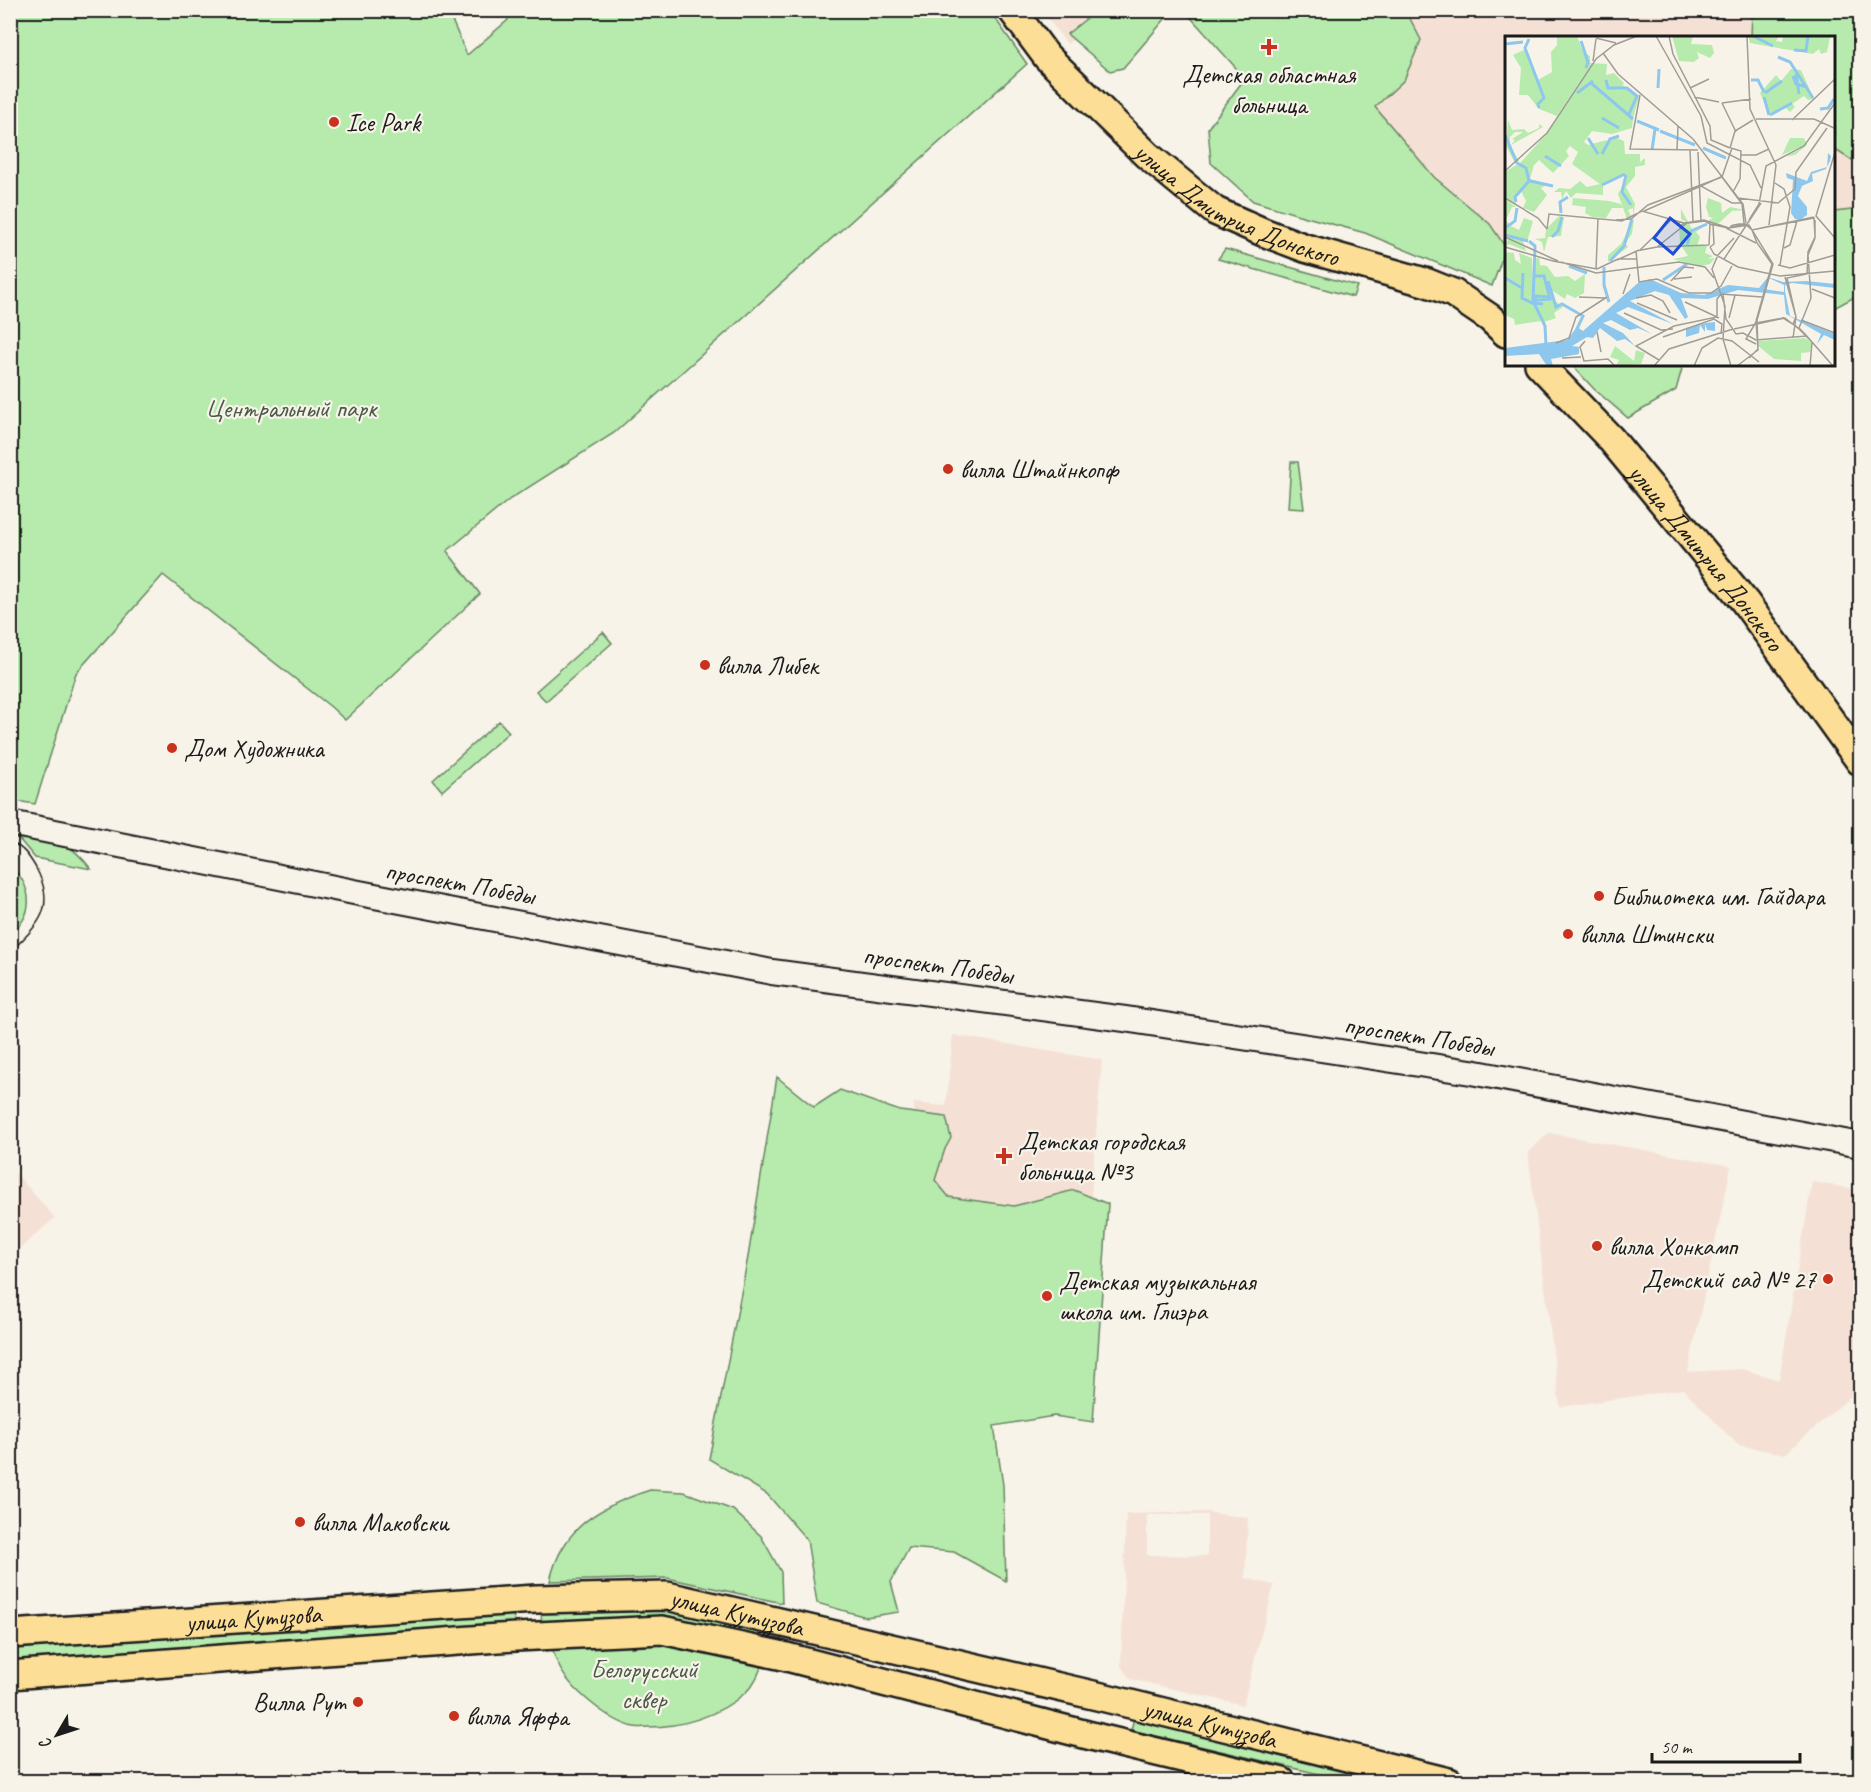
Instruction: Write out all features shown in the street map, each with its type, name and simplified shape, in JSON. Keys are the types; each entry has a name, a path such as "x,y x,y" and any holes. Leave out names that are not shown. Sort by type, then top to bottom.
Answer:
{"main road":[{"name":"улица Дмитрия Донского","path":"1012,10 1047,57 1147,155 1215,211 1305,248 1428,283 1453,293 1490,318 1505,332"},
{"name":"улица Дмитрия Донского","path":"1541,366 1610,438 1746,602 1860,761"},
{"name":"проспект Победы","path":"10,823 772,972 1125,1019 1471,1072 1860,1145"},
{"name":"улица Кутузова","path":"10,1634 536,1599 666,1596 1106,1698 1449,1782"},
{"name":"улица Кутузова","path":"10,1675 498,1638 662,1630 779,1655 1102,1739 1282,1782"}],"shaded area":[{"path":"1042,11 1111,11 1067,44"},
{"path":"1203,11 1860,11 1860,294 1835,307 1835,36 1505,36 1505,265 1212,152 1269,83"},
{"name":"Детская городская больница №3","path":"953,1035 1102,1060 1087,1244 915,1205 914,1103 946,1106"},
{"path":"1549,1133 1731,1166 1688,1372 1742,1369 1779,1380 1812,1182 1860,1190 1860,1388 1785,1454 1738,1445 1683,1389 1560,1407 1528,1152"},
{"path":"10,1167 55,1218 11,1256 10,1256"},
{"path":"1206,1512 1248,1518 1245,1578 1274,1585 1243,1705 1130,1679 1121,1666 1126,1514","holes":["1147,1515 1207,1515 1207,1556 1147,1555"]}],"green space":[{"name":"Центральный парк","path":"10,11 450,11 467,55 508,20 505,11 990,11 1027,64 614,433 510,499 447,551 480,594 345,720 163,575 76,673 35,804 10,800"},
{"path":"1096,11 1172,11 1123,68 1110,71 1067,34"},
{"path":"1185,11 1268,11 1276,18 1285,11 1406,11 1421,40 1404,80 1375,107 1434,177 1490,224 1505,246 1492,286 1365,233 1253,201 1211,163 1208,128 1245,78"},
{"path":"1752,11 1860,11 1860,152 1851,160 1835,150 1835,36 1751,36"},
{"path":"1860,209 1860,294 1835,307 1835,212"},
{"path":"1225,249 1357,286 1353,297 1218,259"},
{"path":"1573,366 1683,366 1676,390 1628,418 1594,389"},
{"path":"1291,462 1298,462 1304,509 1288,508"},
{"path":"603,632 612,643 546,701 536,691"},
{"path":"499,721 509,732 442,791 433,780"},
{"path":"20,829 68,846 91,869 35,858 19,839"},
{"path":"11,867 25,885 28,908 19,926 11,933"},
{"path":"777,1077 814,1107 840,1090 900,1111 946,1117 951,1138 935,1180 949,1197 1014,1206 1074,1190 1108,1204 1093,1422 1054,1416 994,1426 1003,1485 1006,1581 954,1552 909,1548 891,1582 899,1612 866,1617 817,1603 807,1540 767,1494 709,1459 748,1257"},
{"path":"650,1490 684,1492 733,1510 761,1536 781,1572 782,1603 667,1578 550,1581 564,1546 586,1521 615,1503"},
{"path":"671,1598 770,1622 766,1642 542,1624 540,1601"},
{"path":"512,1606 515,1625 11,1668 10,1642"},
{"name":"Белорусский сквер","path":"656,1639 763,1662 748,1690 724,1708 700,1719 674,1725 636,1727 613,1718 580,1693 563,1673 555,1659 550,1642"},
{"path":"1135,1714 1417,1781 1349,1781 1131,1730"}],"tram line":[{"path":"10,842 22,849 31,860 45,894 45,905 37,924 10,952"}],"place":[{"name":"Детская областная больница","path":"1269,47"},
{"name":"Ice Park","path":"334,122"},
{"name":"вилла Штайнкопф","path":"948,469"},
{"name":"вилла Либек","path":"705,665"},
{"name":"Дом Художника","path":"172,748"},
{"name":"Библиотека им. Гайдара","path":"1599,896"},
{"name":"вилла Штински","path":"1568,934"},
{"name":"Детская городская больница №3","path":"1004,1156"},
{"name":"вилла Хонкамп","path":"1597,1246"},
{"name":"Детский сад № 27","path":"1828,1279"},
{"name":"Детская музыкальная школа им. Глиэра","path":"1047,1296"},
{"name":"вилла Маковски","path":"300,1522"},
{"name":"Вилла Рут","path":"358,1702"},
{"name":"вилла Яффа","path":"454,1716"}]}
